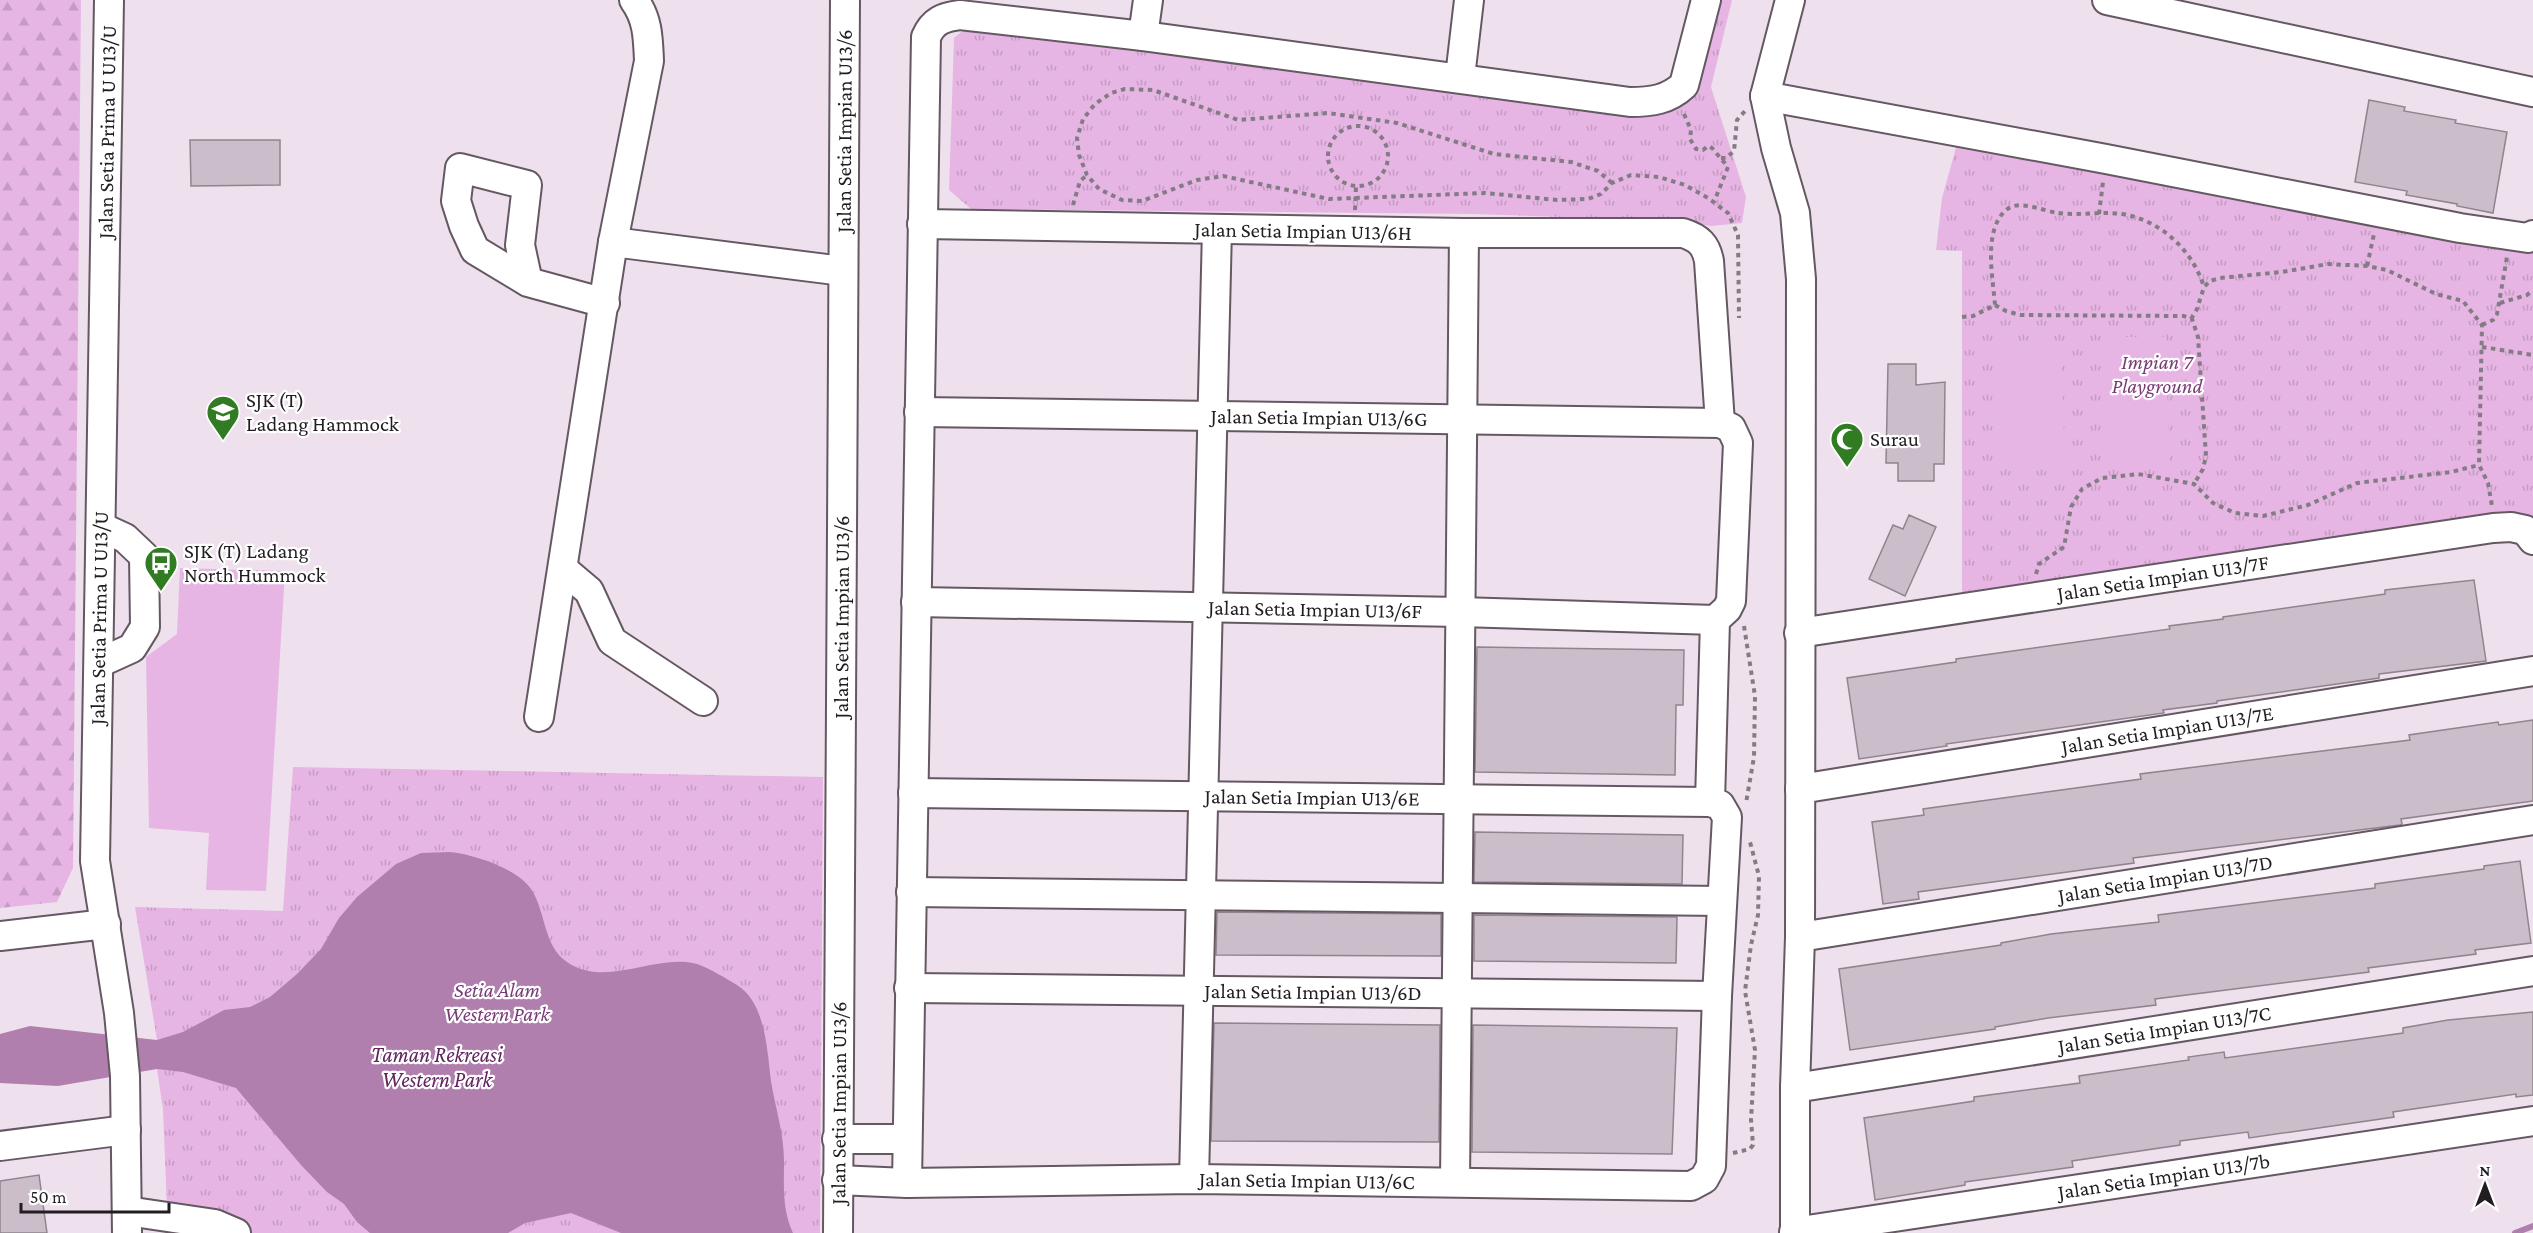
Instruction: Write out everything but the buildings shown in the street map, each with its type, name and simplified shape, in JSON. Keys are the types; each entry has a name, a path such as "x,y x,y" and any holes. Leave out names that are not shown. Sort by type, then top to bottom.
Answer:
{"street":[{"name":"Jalan Setia Prima U U13/U","path":"109,0 95,861 119,1013 125,1076 127,1222"},
{"path":"539,717 613,242 649,62 648,32 642,11 633,0"},
{"name":"Jalan Setia Impian U13/6","path":"838,1226 845,0"},
{"path":"1143,36 1148,0"},
{"path":"1460,77 1468,0"},
{"path":"907,1183 922,224 926,37 930,27 938,20 960,15 1143,36 1460,77 1630,102 1645,102 1674,95 1684,85 1706,0"},
{"path":"1790,0 1765,96 1776,148 1795,213 1801,279 1800,937 1795,1088 1794,1233"},
{"path":"2107,0 2533,92"},
{"path":"1765,96 2460,228 2522,235"},
{"name":"Jalan Setia Impian U13/6H","path":"922,224 1464,233 1683,233 1701,242 1707,250 1720,423"},
{"path":"1194,1179 1217,229"},
{"path":"1455,1182 1464,233"},
{"path":"613,242 843,271"},
{"path":"528,282 605,303"},
{"name":"Jalan Setia Impian U13/6G","path":"919,412 1720,423"},
{"path":"1712,1150 1717,996 1727,817 1720,805 1710,802 1727,609 1731,601 1738,442 1731,428 1720,423"},
{"path":"99,663 132,648 145,627 144,556 125,538 101,527"},
{"name":"Jalan Setia Impian U13/7F","path":"1799,633 2493,528 2511,527 2529,535"},
{"path":"563,569 589,591 612,641 703,701"},
{"name":"Jalan Setia Impian U13/6F","path":"916,602 1728,617"},
{"name":"Jalan Setia Impian U13/7E","path":"1800,789 2533,671"},
{"name":"Jalan Setia Impian U13/6E","path":"913,793 1710,802"},
{"name":"Jalan Setia Impian U13/7D","path":"1800,937 2533,820"},
{"path":"911,892 1722,901"},
{"path":"0,936 106,924"},
{"name":"Jalan Setia Impian U13/7C","path":"1795,1088 2533,971"},
{"name":"Jalan Setia Impian U13/6D","path":"909,988 1717,996"},
{"name":"Jalan Setia Impian U13/7b","path":"1794,1233 2533,1121"},
{"path":"0,1146 126,1130"},
{"path":"837,1139 907,1139"},
{"name":"Jalan Setia Impian U13/6C","path":"837,1180 907,1183 1194,1179 1690,1186 1704,1179 1711,1166 1712,1150"},
{"path":"127,1222 215,1224 236,1233"}],"path":[{"path":"1612,183 1598,171 1571,162 1494,154 1433,133 1362,116 1328,113 1238,120 1153,90 1125,89 1111,93 1095,104 1083,118 1077,138 1079,155 1087,175 1100,189 1122,200 1142,201 1197,180 1223,176 1329,199 1485,193 1557,200 1588,199 1601,194 1612,183 1630,175 1659,177 1685,185 1728,213 1738,235 1739,329"},
{"path":"1674,95 1689,123 1689,139 1696,149 1703,150 1708,146 1728,167 1714,202"},
{"path":"1720,158 1726,158 1734,151 1737,120 1747,108 1765,96"},
{"path":"1360,126 1362,116"},
{"path":"1360,126 1375,131 1386,143 1389,159 1383,174 1371,184 1356,187 1341,182 1330,169 1328,154 1333,139 1345,129 1360,126"},
{"path":"2099,214 2106,159"},
{"path":"1073,226 1073,203 1076,190 1080,180 1087,175"},
{"path":"1995,305 1993,239 1995,228 2004,212 2011,206 2019,205 2069,215 2122,214 2137,219 2166,233 2188,253 2204,287"},
{"path":"2367,266 2379,212"},
{"path":"2482,325 2493,320 2522,235"},
{"path":"2191,319 2204,287 2210,281 2328,264 2367,266 2387,270 2436,294 2463,301 2482,325 2479,465 2492,497 2493,528"},
{"path":"2500,303 2527,295 2533,290"},
{"path":"1962,317 1973,316 1995,305"},
{"path":"1995,305 2020,315 2184,316 2191,319 2198,337 2206,456 2203,469 2194,484"},
{"path":"2482,347 2533,356"},
{"path":"2030,598 2030,589 2039,564 2064,547 2071,507 2082,489 2102,478 2138,474 2194,484 2213,502 2235,513 2263,516 2308,505 2357,483 2451,472 2479,465"},
{"path":"1728,617 1755,696 1754,757 1745,810"},
{"path":"1712,1150 1738,1154 1753,1145 1751,1120 1755,1050 1745,991 1750,945 1758,915 1759,876 1748,833"}],"green space":[{"path":"0,0 81,0 73,868 57,902 0,908"},
{"path":"1700,0 1732,0 1711,87 1746,197 1742,223 1711,226 1676,221 1473,214 971,209 949,190 954,38 972,23 1671,93"},
{"name":"Impian 7 Playground","path":"1957,144 2533,235 2533,521 1962,599 1962,251 1936,250 1942,198"},
{"path":"2105,337 2166,337 2169,464 2103,461"},
{"path":"2001,341 2061,341 2065,468 1998,464"},
{"path":"180,568 285,571 266,891 206,890 209,833 149,828 146,657 177,634"},
{"name":"Setia Alam Western Park","path":"293,767 823,777 820,1233 168,1233 163,1110 157,1069 157,1040 135,907 283,911"}],"water":[{"name":"Taman Rekreasi Western Park","path":"450,852 494,864 525,882 540,907 553,947 567,962 582,969 598,972 614,972 664,963 697,964 727,979 747,993 759,1015 766,1042 783,1140 785,1207 793,1233 621,1233 571,1213 525,1223 508,1233 370,1233 357,1222 344,1204 327,1192 301,1165 236,1088 183,1072 157,1069 58,1086 0,1083 0,1034 30,1026 157,1040 183,1032 224,1010 250,1007 270,997 321,949 339,918 357,897 396,864 421,853"}],"waterway":[{"path":"2515,1233 2533,1226"}],"place":[{"name":"SJK (T) Ladang Hammock","path":"223,441"},
{"name":"Surau","path":"1847,468"},
{"name":"SJK (T) Ladang North Hummock","path":"161,592"}]}
